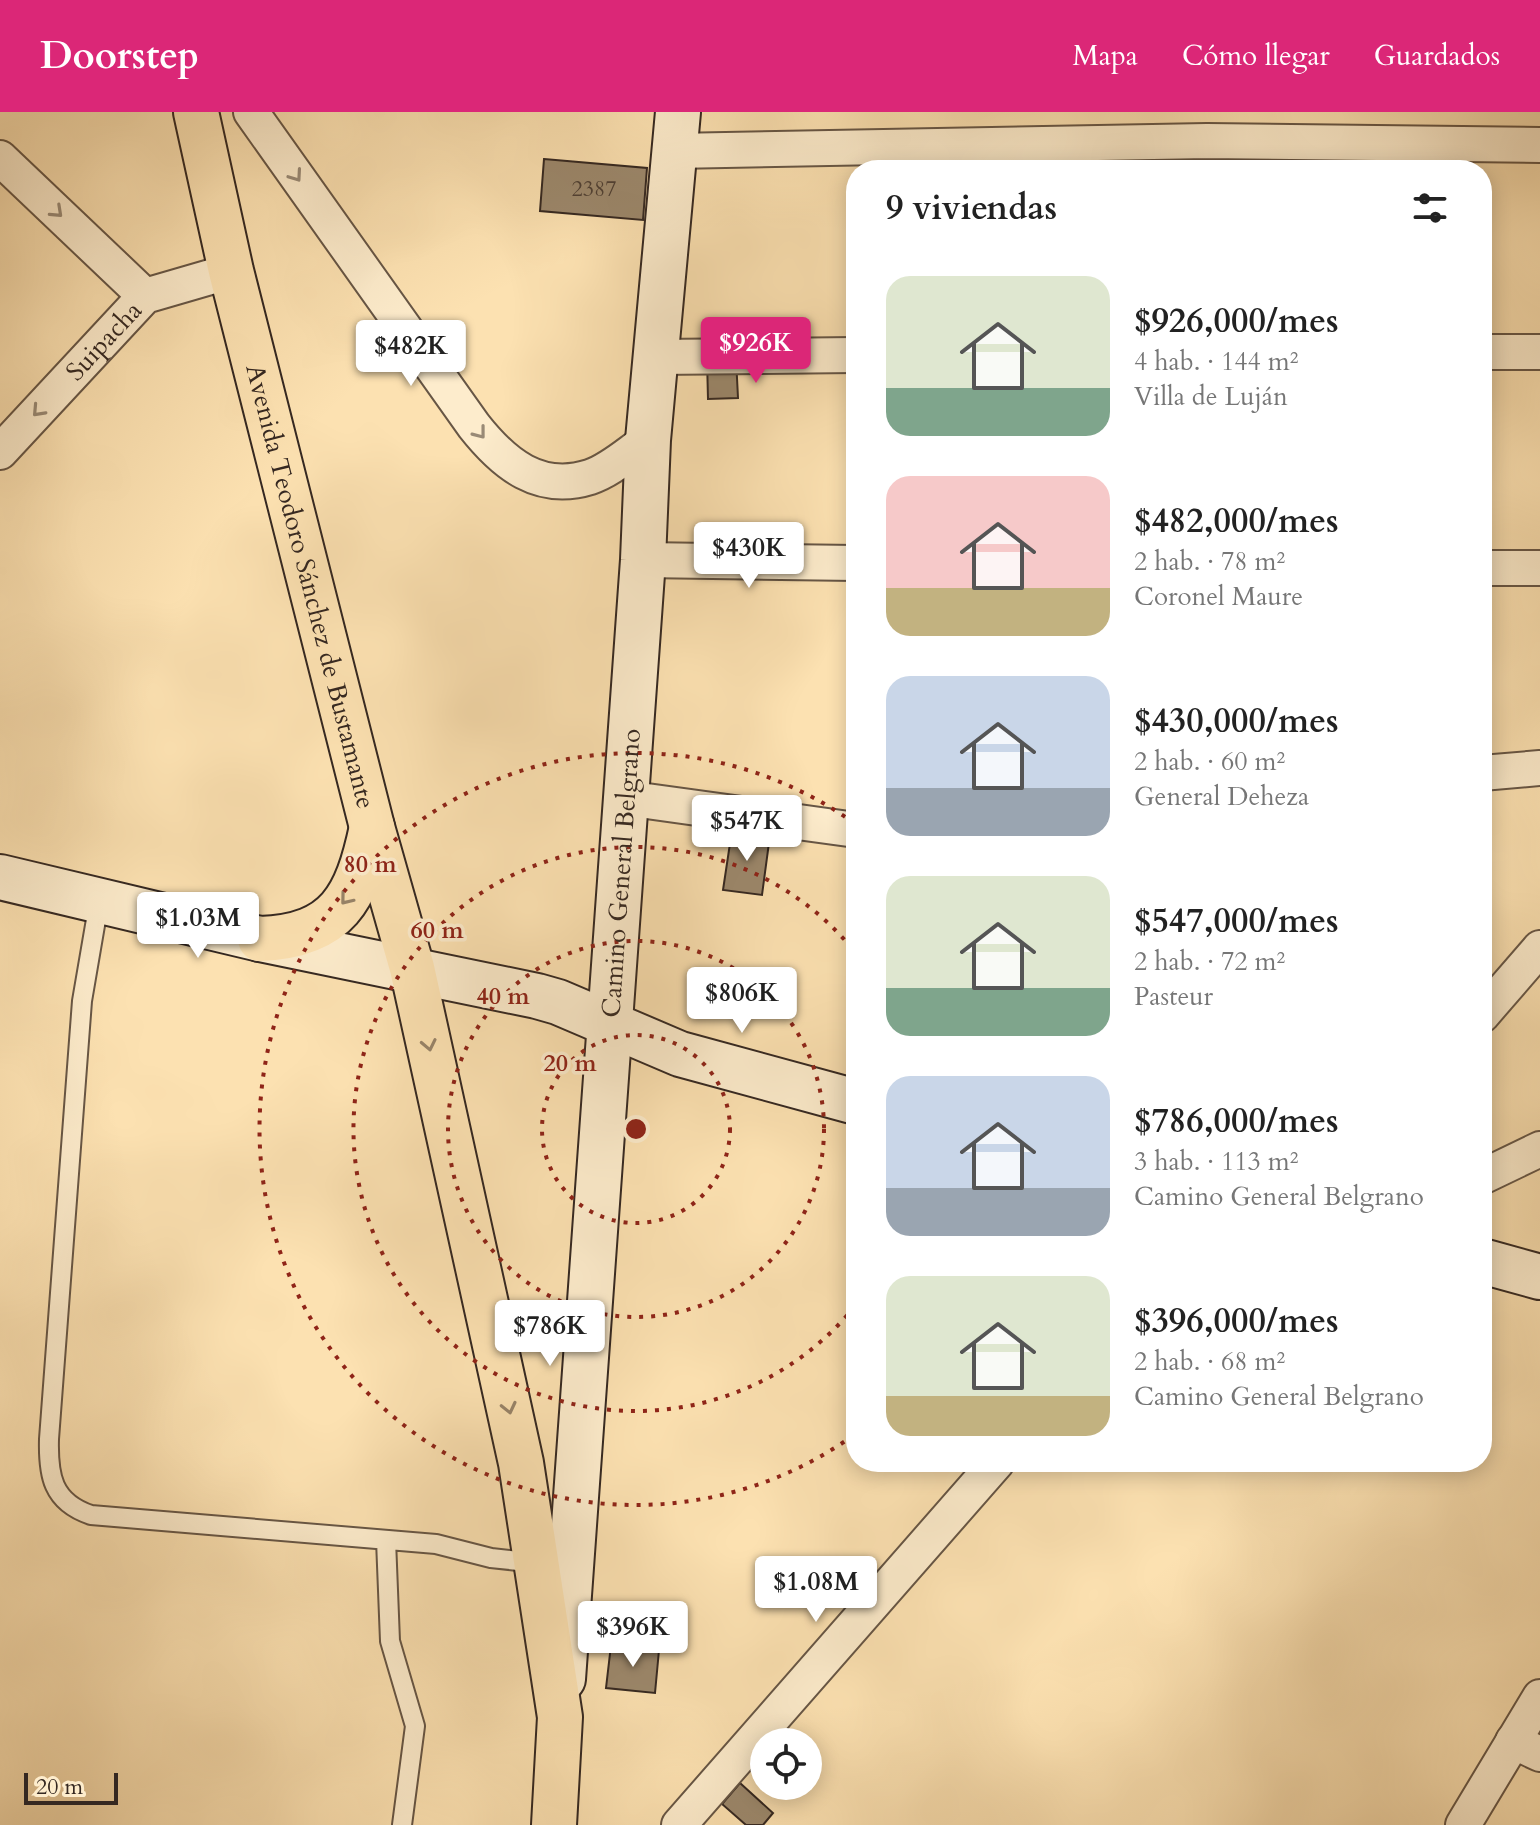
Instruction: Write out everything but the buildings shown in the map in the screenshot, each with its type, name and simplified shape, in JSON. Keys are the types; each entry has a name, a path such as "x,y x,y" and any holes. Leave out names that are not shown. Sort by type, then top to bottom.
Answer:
{"main road":[{"name":"Avenida Teodoro Sánchez de Bustamante","path":"196,112 231,271 372,827 412,968 521,1463 560,1717"},
{"path":"260,939 302,935 331,916 351,896 360,877 372,827"},
{"name":"Camino General Belgrano","path":"554,1825 560,1717"}],"street":[{"path":"251,112 474,426 493,450 513,467 541,479 558,481 592,476 648,440"},
{"path":"676,131 1207,127 1540,145"},
{"name":"Camino General Belgrano","path":"560,1717 643,560 648,440 676,131"},
{"path":"0,158 145,296"},
{"name":"Suipacha","path":"0,452 145,296 231,271"},
{"path":"1492,352 1540,352"},
{"path":"655,357 846,355"},
{"path":"643,560 846,563"},
{"path":"1492,568 1540,568"},
{"path":"1492,772 1540,768"},
{"path":"625,798 846,829"},
{"path":"0,877 260,939 537,996 680,1054 846,1099"},
{"path":"1492,1003 1540,948"},
{"path":"1492,1172 1540,1149"},
{"path":"1492,1264 1540,1277"},
{"path":"679,1825 988,1472"},
{"path":"1463,1825 1527,1748 1540,1697"}],"lane":[{"path":"99,902 82,1001 49,1439 48,1468 56,1488 66,1501 91,1515 436,1544 491,1558 537,1563"},
{"path":"386,1540 390,1641 415,1726 402,1825"}]}
